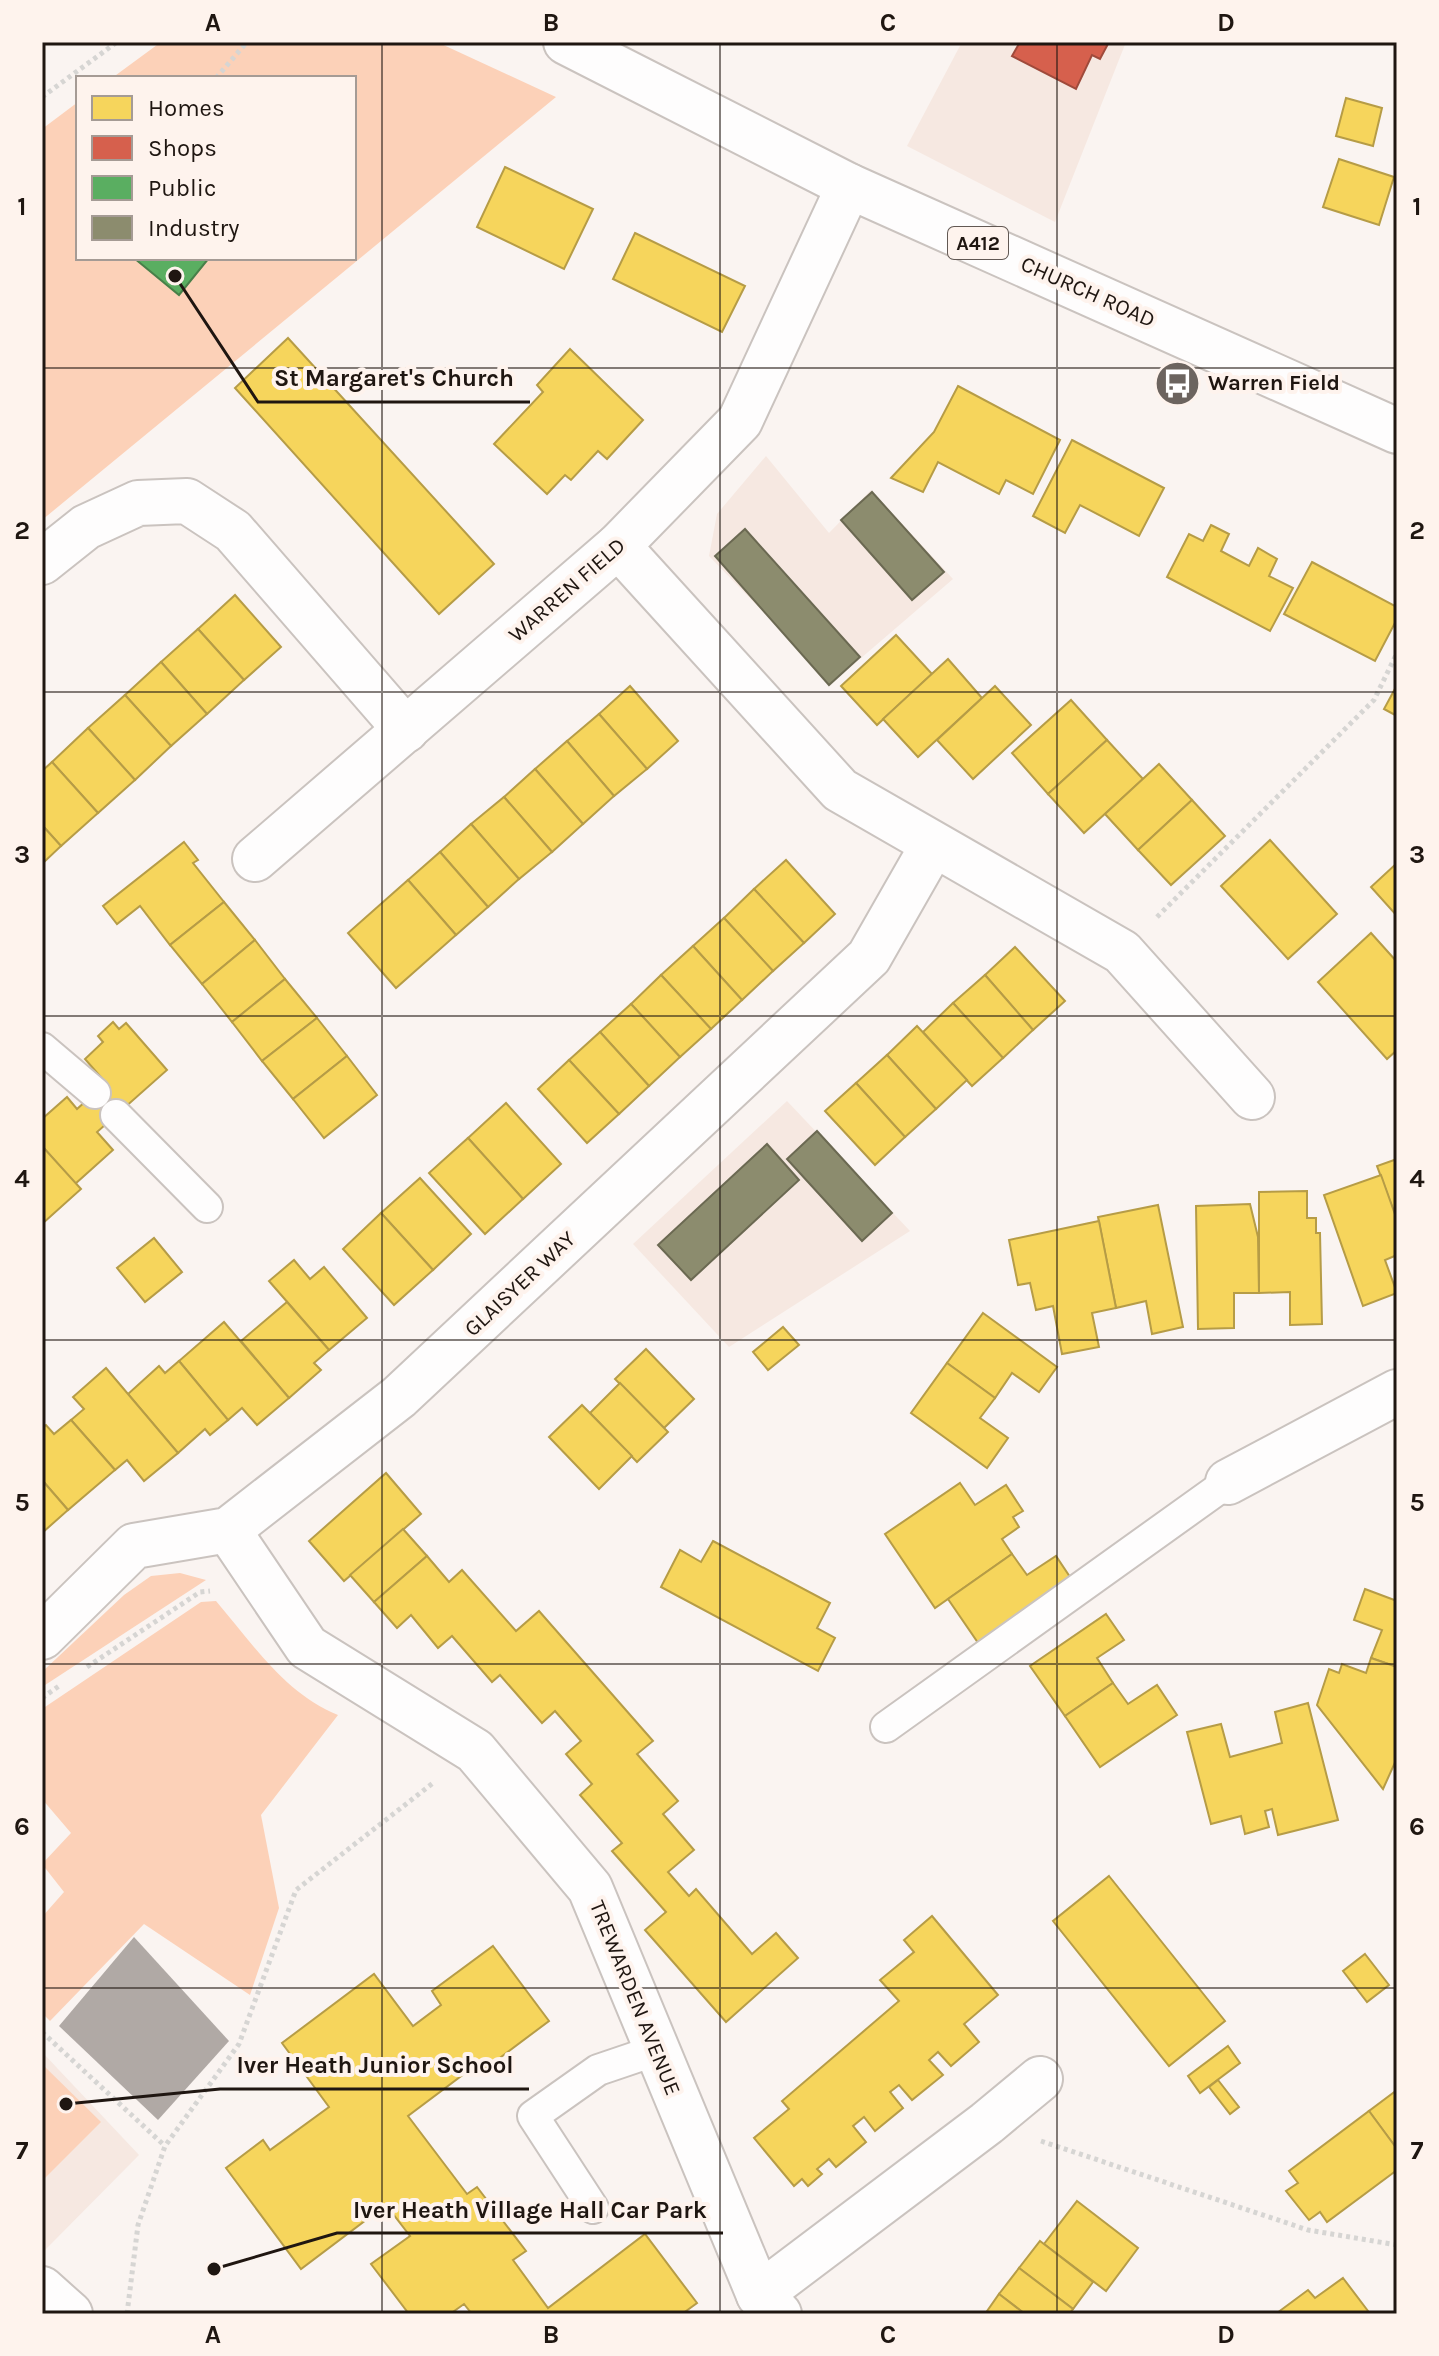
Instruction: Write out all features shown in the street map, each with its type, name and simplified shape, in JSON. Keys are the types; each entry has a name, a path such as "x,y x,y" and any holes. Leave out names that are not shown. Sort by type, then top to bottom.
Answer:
{"street":[{"name":"CHURCH ROAD","path":"566,42 849,186 1397,431"},
{"name":"WARREN FIELD","path":"255,859 618,546 740,421 849,186"},
{"path":"42,562 86,527 138,503 187,501 233,531 406,730"},
{"path":"618,546 840,790 1122,952 1252,1097"},
{"name":"GLAISYER WAY","path":"42,1637 134,1546 228,1530 399,1397 869,957 933,845"},
{"path":"1228,1482 1397,1392"},
{"name":"TREWARDEN AVENUE","path":"228,1530 307,1647 475,1751 590,1888 769,2305"},
{"path":"769,2305 1040,2079"},
{"path":"42,2289 70,2314"}],"lane":[{"path":"42,1048 95,1093"},
{"path":"116,1115 207,1207"},
{"path":"886,1727 1228,1482"},
{"path":"593,2208 533,2116 598,2070 657,2050"}],"path":[{"path":"42,97 117,42"},
{"path":"218,76 247,42"},
{"path":"1122,952 1374,700 1397,653"},
{"path":"81,1671 200,1592 213,1591"},
{"path":"42,1698 68,1680"},
{"path":"127,2314 138,2225 165,2146 239,2044 296,1890 436,1781 423,1772"},
{"path":"42,2032 165,2146"},
{"path":"987,2123 1308,2230 1397,2245"}],"shaded area":[{"path":"161,42 437,42 556,97 42,520 42,129 76,104 76,260 356,260 356,76 115,76"},
{"path":"962,42 1126,42 1055,222 907,146"},
{"path":"766,456 829,533 871,490 953,579 832,683 709,556 717,514"},
{"path":"787,1101 910,1231 729,1347 633,1244"},
{"path":"180,1573 206,1580 42,1687 42,1672 124,1595 151,1576"},
{"path":"216,1601 286,1681 319,1706 338,1715 261,1815 279,1908 250,1995 144,1924 50,2021 42,2013 42,1917 64,1892 42,1864 71,1833 42,1799 42,1709 201,1602"},
{"path":"42,2052 139,2155 44,2251 42,2249"},
{"path":"42,2064 101,2122 42,2181"}],"building: Homes":[{"path":"1346,98 1382,108 1373,146 1336,136"},
{"path":"1339,159 1394,177 1379,225 1323,207"},
{"path":"505,167 593,209 564,269 477,227"},
{"path":"635,233 745,286 722,332 613,279"},
{"path":"288,338 494,564 439,614 235,388"},
{"path":"570,349 643,420 607,459 598,451 571,480 565,475 547,494 494,444 543,392 537,385"},
{"path":"958,386 1060,440 1033,494 1006,480 999,494 938,462 923,492 891,478 934,432"},
{"path":"1072,440 1164,488 1139,536 1080,505 1065,533 1033,516"},
{"path":"1211,525 1229,534 1221,551 1249,566 1258,548 1277,559 1269,576 1293,588 1270,631 1167,577 1189,534 1203,541"},
{"path":"1312,562 1397,607 1397,619 1375,661 1284,614"},
{"path":"235,595 281,647 244,680 198,629"},
{"path":"198,629 244,680 207,714 161,662"},
{"path":"896,635 932,674 877,725 841,686"},
{"path":"948,659 982,698 918,757 883,719"},
{"path":"161,662 207,714 171,746 125,695"},
{"path":"1397,685 1397,716 1384,709"},
{"path":"630,686 678,741 647,769 599,714"},
{"path":"995,686 1031,725 973,779 937,740"},
{"path":"125,695 171,746 135,780 88,728"},
{"path":"1071,700 1107,740 1048,794 1012,753"},
{"path":"599,714 647,769 614,796 567,741"},
{"path":"88,728 135,780 98,813 52,762"},
{"path":"1107,740 1143,779 1084,833 1048,794"},
{"path":"567,741 614,796 583,824 535,769"},
{"path":"52,762 98,813 61,846 42,825 42,771"},
{"path":"1159,764 1192,800 1138,850 1105,814"},
{"path":"535,769 583,824 552,852 504,797"},
{"path":"504,797 552,852 519,879 471,824"},
{"path":"1192,800 1225,836 1171,885 1138,850"},
{"path":"471,824 519,879 488,907 440,852"},
{"path":"42,825 61,846 42,864"},
{"path":"1270,840 1337,914 1288,959 1221,886"},
{"path":"184,842 198,860 193,863 224,902 170,945 140,906 117,924 103,906"},
{"path":"440,852 488,907 456,935 408,880"},
{"path":"786,860 835,914 804,943 754,889"},
{"path":"1397,863 1397,916 1371,887"},
{"path":"408,880 456,935 396,988 348,933"},
{"path":"754,889 804,943 773,971 724,918"},
{"path":"224,902 255,940 202,984 170,945"},
{"path":"724,918 773,971 742,1000 693,946"},
{"path":"1371,933 1397,962 1397,1050 1387,1059 1318,982"},
{"path":"255,940 285,979 232,1022 202,984"},
{"path":"693,946 742,1000 711,1029 661,975"},
{"path":"1015,947 1065,1001 1033,1030 985,975"},
{"path":"661,975 711,1029 680,1057 631,1004"},
{"path":"985,975 1033,1030 1003,1058 953,1003"},
{"path":"285,979 317,1018 262,1061 232,1022"},
{"path":"953,1003 1003,1058 972,1086 923,1032"},
{"path":"631,1004 680,1057 649,1086 600,1032"},
{"path":"317,1018 347,1056 293,1099 262,1061"},
{"path":"113,1022 119,1029 126,1023 167,1070 97,1132 113,1150 75,1184 42,1146 42,1119 67,1097 77,1109 106,1083 85,1059 103,1042 98,1036"},
{"path":"917,1026 967,1080 936,1109 887,1055"},
{"path":"600,1032 649,1086 619,1114 569,1060"},
{"path":"887,1055 936,1109 905,1137 856,1083"},
{"path":"347,1056 377,1095 324,1138 293,1099"},
{"path":"569,1060 619,1114 587,1143 538,1089"},
{"path":"856,1083 905,1137 875,1165 825,1111"},
{"path":"506,1103 561,1164 523,1199 468,1138"},
{"path":"468,1138 523,1199 485,1234 429,1173"},
{"path":"42,1146 81,1189 42,1224"},
{"path":"1397,1159 1397,1220 1377,1166"},
{"path":"1381,1175 1397,1220 1397,1255 1385,1260 1397,1293 1363,1306 1324,1195"},
{"path":"420,1178 471,1234 433,1270 381,1213"},
{"path":"1307,1191 1307,1218 1316,1218 1316,1233 1320,1233 1322,1324 1290,1325 1290,1292 1259,1293 1259,1192"},
{"path":"1250,1204 1258,1237 1259,1293 1234,1293 1234,1328 1198,1329 1196,1206"},
{"path":"1158,1205 1183,1327 1152,1334 1146,1301 1116,1308 1098,1217"},
{"path":"381,1213 433,1270 394,1305 343,1249"},
{"path":"1099,1221 1116,1308 1092,1313 1099,1347 1062,1354 1053,1306 1036,1310 1030,1283 1018,1285 1009,1240"},
{"path":"154,1238 182,1272 145,1302 117,1268"},
{"path":"294,1260 310,1279 324,1267 367,1318 329,1350 269,1281"},
{"path":"287,1302 329,1350 314,1363 321,1370 289,1398 241,1341"},
{"path":"983,1313 1057,1367 1039,1392 1012,1373 995,1398 947,1363"},
{"path":"224,1322 289,1398 257,1425 242,1408 228,1420 179,1361"},
{"path":"783,1327 799,1345 768,1370 753,1352"},
{"path":"646,1349 694,1399 664,1428 615,1379"},
{"path":"179,1361 228,1420 210,1435 205,1429 178,1453 128,1394 159,1366 165,1373"},
{"path":"947,1363 995,1398 980,1418 1008,1438 987,1468 911,1413"},
{"path":"106,1368 178,1453 144,1481 127,1460 115,1470 71,1420 84,1409 73,1397"},
{"path":"620,1383 668,1432 637,1462 590,1413"},
{"path":"582,1405 632,1456 599,1489 549,1437"},
{"path":"71,1420 115,1470 68,1510 42,1480 42,1428 46,1425 54,1434"},
{"path":"386,1473 421,1514 344,1581 309,1541"},
{"path":"42,1480 68,1510 42,1533"},
{"path":"960,1483 975,1505 1006,1485 1023,1511 1013,1517 1019,1527 1002,1539 1012,1554 935,1608 885,1534"},
{"path":"403,1529 427,1556 374,1602 350,1575"},
{"path":"713,1541 830,1603 817,1628 835,1638 818,1671 661,1587 680,1550 701,1562"},
{"path":"1012,1554 1027,1575 1056,1556 1076,1586 983,1650 948,1599"},
{"path":"427,1556 449,1582 462,1570 516,1631 539,1611 653,1741 637,1754 678,1801 663,1814 694,1850 668,1872 689,1896 696,1889 752,1954 776,1933 798,1958 726,2022 645,1930 666,1912 612,1851 622,1843 580,1795 592,1784 566,1754 581,1741 555,1711 542,1723 500,1675 492,1682 452,1636 438,1648 411,1615 397,1628 374,1602"},
{"path":"1365,1589 1397,1601 1397,1667 1371,1658 1382,1630 1354,1620"},
{"path":"1106,1614 1124,1640 1097,1658 1113,1683 1065,1716 1030,1666"},
{"path":"1371,1658 1397,1667 1397,1758 1383,1789 1317,1705 1329,1669 1339,1673 1342,1664 1366,1673"},
{"path":"1113,1683 1128,1704 1157,1685 1177,1715 1100,1767 1065,1716"},
{"path":"1308,1703 1338,1820 1278,1835 1272,1809 1265,1811 1269,1827 1245,1834 1241,1816 1211,1824 1187,1732 1221,1724 1230,1757 1282,1743 1275,1712"},
{"path":"1109,1876 1225,2021 1169,2066 1053,1921"},
{"path":"932,1916 998,1995 964,2024 979,2042 951,2066 938,2052 929,2060 943,2075 912,2100 899,2085 890,2092 903,2108 875,2131 864,2117 853,2126 866,2142 836,2167 829,2159 817,2169 822,2174 808,2186 802,2179 794,2186 754,2138 789,2109 782,2101 899,2001 880,1980 914,1952 904,1940"},
{"path":"493,1946 549,2021 485,2069 480,2062 408,2116 467,2194 477,2187 526,2251 513,2260 548,2308 645,2234 697,2303 682,2314 472,2314 464,2304 450,2314 409,2314 371,2264 410,2236 386,2205 301,2269 226,2168 263,2140 270,2150 329,2107 282,2043 374,1974 413,2026 441,2005 432,1991"},
{"path":"1365,1954 1389,1985 1367,2002 1343,1971"},
{"path":"1228,2046 1240,2063 1200,2093 1188,2076"},
{"path":"1218,2080 1239,2107 1230,2114 1209,2087"},
{"path":"1397,2090 1397,2149 1369,2111"},
{"path":"1369,2111 1397,2149 1397,2170 1327,2222 1320,2212 1309,2220 1286,2191 1298,2183 1289,2171"},
{"path":"1077,2201 1138,2248 1106,2291 1044,2244"},
{"path":"1040,2241 1093,2282 1073,2309 1019,2268"},
{"path":"1019,2268 1073,2309 1069,2314 1025,2314 999,2294"},
{"path":"1343,2278 1368,2311 1364,2314 1277,2313 1308,2290 1315,2298"},
{"path":"999,2294 1025,2314 985,2314"}],"building: Shops":[{"path":"1020,42 1109,42 1100,59 1092,55 1076,89 1012,56"}],"building: Public":[{"path":"136,260 207,260 179,295"}],"building: Industry":[{"path":"872,492 944,572 912,600 841,520"},
{"path":"745,529 860,657 829,685 715,556"},
{"path":"817,1131 892,1213 862,1241 787,1159"},
{"path":"767,1144 799,1180 691,1280 658,1245"}],"building: Other":[{"path":"134,1937 229,2041 158,2120 59,2026"}],"place":[{"name":"St Margaret's Church","path":"175,276"},
{"name":"Warren Field","path":"1177,383"},
{"name":"Iver Heath Junior School","path":"66,2104"},
{"name":"Iver Heath Village Hall Car Park","path":"214,2269"}]}
